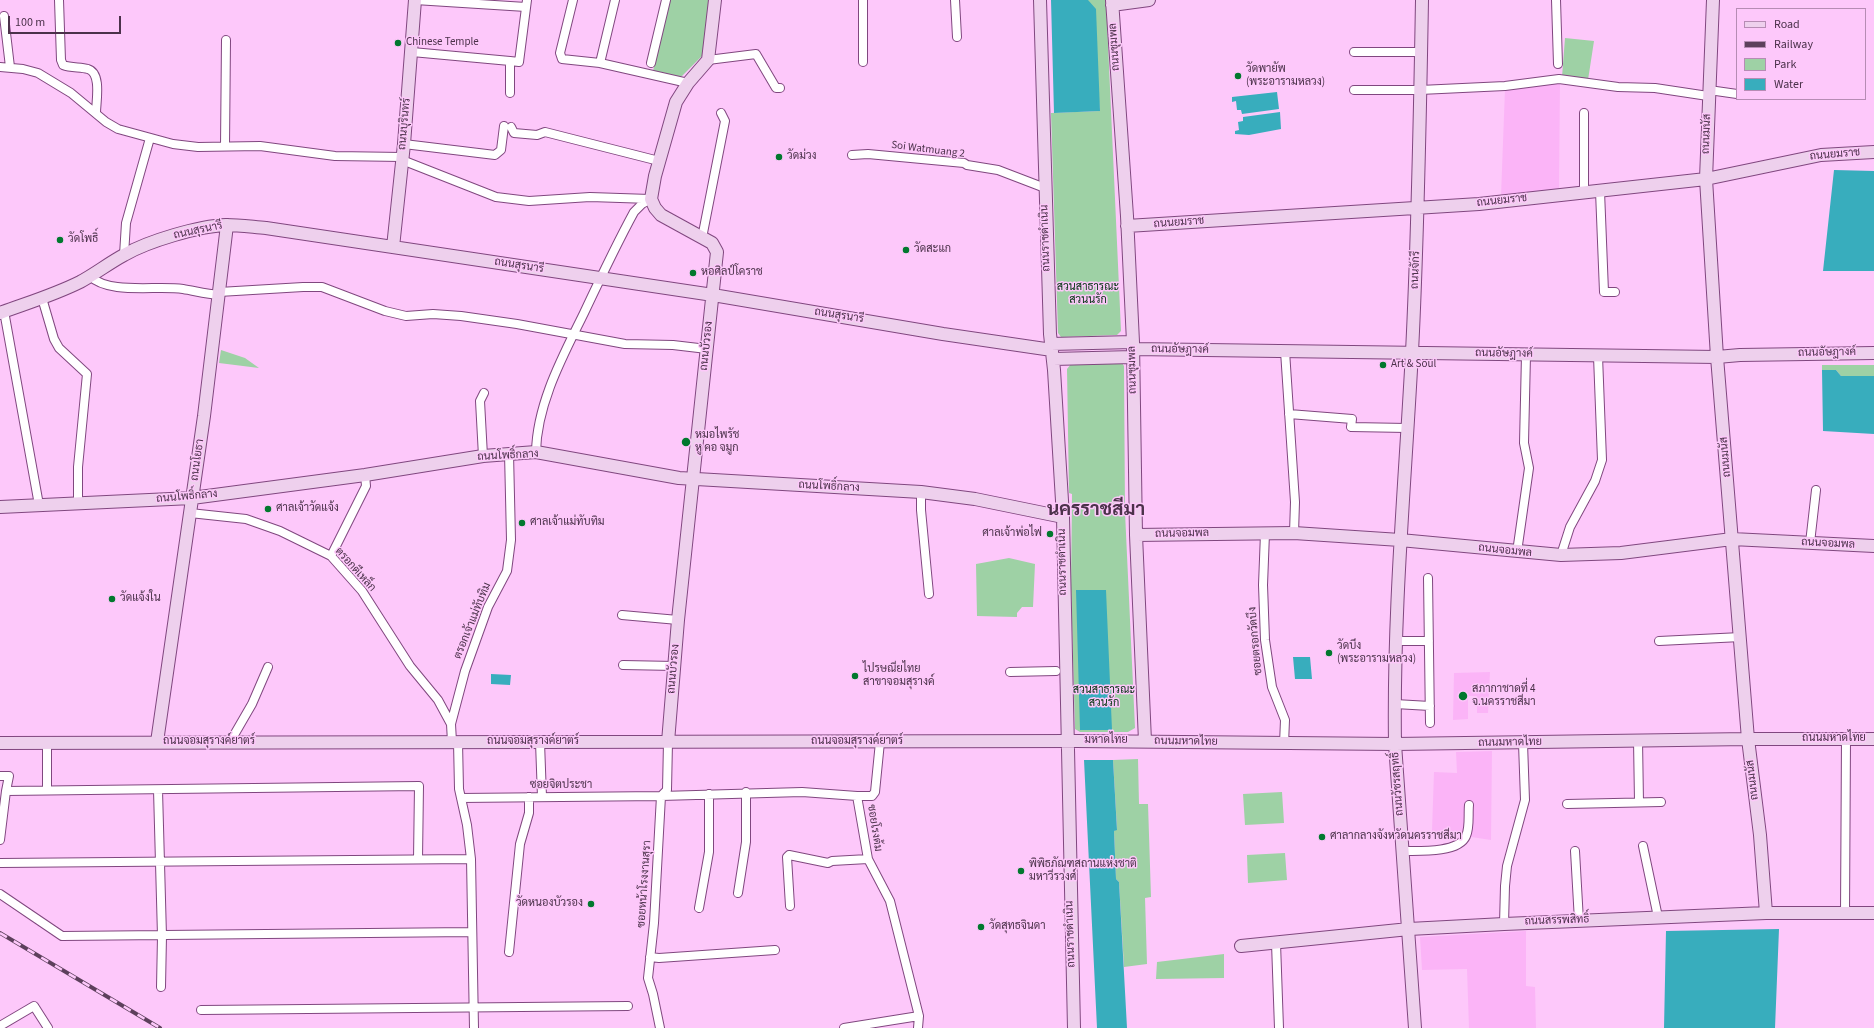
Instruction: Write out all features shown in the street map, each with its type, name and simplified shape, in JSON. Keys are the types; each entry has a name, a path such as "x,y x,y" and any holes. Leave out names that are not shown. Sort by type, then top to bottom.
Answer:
{"street":[{"path":"59,0 61,60 63,65 68,67 90,69 94,73 98,83 96,113"},
{"path":"412,52 519,62 526,4 415,0"},
{"name":"ถนนบุรินทร์","path":"393,247 404,144 415,0"},
{"path":"573,0 560,57 562,59 600,64 688,83"},
{"path":"600,64 615,0"},
{"path":"651,63 666,0"},
{"path":"651,200 659,161 676,102 688,83 708,60 715,0"},
{"path":"863,0 863,62"},
{"path":"955,0 957,37"},
{"name":"ถนนราชดำเนิน","path":"1040,0 1045,188 1052,351 1063,517 1074,1028"},
{"path":"1112,3 1149,0"},
{"name":"ถนนจักรี","path":"1400,540 1412,352 1418,209 1422,0"},
{"path":"1556,0 1558,64"},
{"name":"ถนนมนัส","path":"1713,0 1708,93 1706,179 1717,357 1741,637 1748,739 1760,835 1766,913"},
{"name":"ถนนชุมพล","path":"1112,3 1128,226 1133,349 1136,535 1145,741"},
{"path":"4,16 10,67"},
{"path":"225,146 226,40"},
{"path":"1354,52 1421,52"},
{"path":"708,60 756,54 776,88 780,88"},
{"path":"510,61 510,93"},
{"path":"0,67 10,67 30,71 52,81 71,93 118,129 185,146 260,146 335,156 402,158 496,197 529,201 590,197 651,200"},
{"path":"1354,90 1420,90 1505,86 1560,79 1618,87 1736,94"},
{"path":"702,238 725,121 721,113"},
{"path":"1584,114 1584,192"},
{"path":"404,144 496,154 501,150 507,127 514,133 538,135 546,132 659,161"},
{"path":"124,255 126,222 150,138"},
{"name":"ถนนยมราช","path":"1128,226 1323,213 1418,209 1600,191 1706,179 1821,155 1874,152"},
{"name":"Soi Watmuang 2","path":"852,155 868,154 964,163 967,166 998,170 1045,188"},
{"path":"1600,191 1604,292 1616,292"},
{"path":"536,452 537,428 541,414 573,335 634,212 642,204 651,200"},
{"name":"ถนนบัวรอง","path":"651,200 661,215 712,243 717,252 678,620 668,742"},
{"name":"ถนนสุรนารี","path":"2,312 42,298 90,276 124,255 161,240 212,226 228,225 266,228 713,295 1052,351 1133,349"},
{"name":"ถนนโยธา","path":"157,742 190,513 228,225"},
{"path":"90,276 96,282 122,287 183,289 196,293 219,294 303,286 322,287 385,311 406,316 433,314 460,316 517,324 625,344 673,345 707,349"},
{"path":"42,298 54,339 59,348 87,374 78,468 78,504"},
{"path":"2,312 39,505"},
{"name":"ถนนอัษฎางค์","path":"1133,349 1717,357 1747,354 1874,353"},
{"path":"1285,351 1295,502 1294,533"},
{"path":"1517,552 1529,468 1524,443 1526,355"},
{"path":"1561,555 1570,528 1595,481 1602,460 1598,356"},
{"path":"483,456 480,401 484,393"},
{"path":"1289,414 1352,419 1351,427 1407,428"},
{"name":"ถนนโพธิ์กลาง","path":"0,507 192,498 365,475 483,456 536,452 693,479 921,492 975,499 1063,517"},
{"name":"ตรอกเจ้าแม่ทับทิม","path":"451,724 465,671 488,607 507,571 511,540 509,453"},
{"path":"330,556 366,486 365,475"},
{"path":"1810,543 1816,490"},
{"path":"921,492 921,510 929,594"},
{"name":"ตรอกตีเหล็ก","path":"190,513 246,519 280,531 330,556 362,591 410,666 438,700 451,724 455,742 459,789 467,825 471,859 474,1028"},
{"name":"ถนนจอมพล","path":"1136,535 1294,533 1400,540 1561,555 1621,553 1732,539 1874,546"},
{"name":"ซอยตรอกวัดบึง","path":"1265,534 1263,585 1265,640 1272,687 1285,720 1284,744"},
{"name":"ถนนวัชรสฤทธิ์","path":"1400,540 1395,641 1395,744 1415,1028"},
{"path":"1428,578 1430,723"},
{"path":"622,615 678,620"},
{"path":"1659,641 1741,637"},
{"path":"1395,641 1429,641"},
{"path":"623,665 674,666"},
{"path":"230,742 252,704 268,667"},
{"path":"1010,672 1056,671"},
{"path":"1395,704 1430,706"},
{"path":"1846,739 1846,913"},
{"name":"ถนนมหาดไทย","path":"1145,741 1284,744 1395,744 1638,740 1874,739"},
{"path":"1638,740 1640,802"},
{"name":"มหาดไทย","path":"1067,742 1145,741"},
{"path":"540,742 542,797"},
{"name":"ซอยหน้าโรงงานสุรา","path":"660,1028 654,994 648,978 654,923 661,796 667,790 668,742"},
{"path":"857,796 872,796 875,792 880,742"},
{"name":"ถนนจอมสุรางค์ยาตร์","path":"0,743 1067,742"},
{"path":"47,743 47,790"},
{"path":"1504,924 1507,866 1525,800 1523,743"},
{"path":"0,776 9,776 0,840"},
{"path":"6,791 419,786 418,859"},
{"path":"158,790 162,936 161,986"},
{"path":"738,892 746,842 746,792"},
{"name":"ซอยโรงต้ม","path":"661,796 746,792 802,792 857,796 868,859 892,907 919,1016 918,1028"},
{"path":"699,908 709,852 708,794"},
{"name":"ซอยจิตประชา","path":"461,798 661,796"},
{"path":"509,952 520,844 528,813 529,797"},
{"path":"1567,804 1661,802"},
{"path":"1403,851 1437,850 1459,844 1464,839 1468,830 1469,805"},
{"path":"1643,846 1658,917"},
{"path":"1575,851 1579,920"},
{"path":"790,906 787,857 789,855 828,863 832,861 868,859"},
{"path":"0,863 471,859"},
{"path":"0,894 62,936 472,932"},
{"name":"ถนนสรรพสิทธิ์","path":"1241,946 1409,929 1579,920 1766,913 1874,913"},
{"path":"1276,943 1279,1028"},
{"path":"650,957 660,958 775,950"},
{"path":"0,1026 34,1006 48,1028"},
{"path":"201,1010 628,1006"},
{"path":"844,1028 919,1016"}],"shaded area":[{"path":"1560,82 1559,189 1501,196 1505,89"},
{"name":"สภากาชาดที่ 4 จ.นครราชสีมา","path":"1490,672 1488,713 1477,713 1477,696 1468,696 1468,719 1453,720 1454,673"},
{"path":"1492,751 1491,840 1432,831 1434,772 1457,773 1456,752"},
{"path":"1526,931 1526,986 1535,987 1536,1028 1469,1028 1467,969 1422,970 1420,937"}],"green space":[{"path":"669,0 709,0 703,55 681,77 653,71"},
{"name":"สวนสาธารณะ สวนนรัก","path":"1088,0 1106,0 1121,331 1117,335 1061,337 1058,333 1051,113 1100,111"},
{"path":"1565,38 1594,41 1588,80 1562,77"},
{"path":"221,350 245,358 259,368 219,363"},
{"name":"สวนสาธารณะ สวนรัก","path":"1122,363 1124,366 1125,512 1135,728 1128,732 1080,732 1075,729 1071,588 1072,494 1069,493 1067,369 1071,364"},
{"path":"1822,365 1874,365 1874,376 1841,376 1836,370 1822,370"},
{"path":"1009,558 1035,564 1033,607 1022,607 1017,613 1017,617 977,616 976,564"},
{"path":"1138,759 1139,804 1148,804 1151,897 1145,898 1147,964 1124,967 1119,882 1116,879 1114,831 1117,829 1113,760"},
{"path":"1282,792 1284,823 1245,825 1243,794"},
{"path":"1285,853 1287,880 1248,883 1247,855"},
{"path":"1224,954 1224,978 1156,979 1157,962"}],"water":[{"path":"1051,0 1088,0 1096,9 1100,111 1054,113"},
{"path":"1277,92 1279,109 1242,114 1241,110 1237,110 1236,101 1232,102 1232,97"},
{"path":"1280,112 1281,129 1249,135 1235,134 1235,131 1239,130 1238,122 1243,121 1243,117"},
{"path":"1834,170 1874,171 1874,271 1823,271"},
{"path":"1822,370 1836,370 1841,376 1874,376 1874,434 1823,431"},
{"path":"1076,590 1106,590 1112,730 1080,730"},
{"path":"1293,657 1310,657 1312,679 1295,679"},
{"path":"491,674 511,675 510,685 491,684"},
{"path":"1084,760 1113,760 1117,830 1114,831 1116,879 1119,882 1127,1028 1097,1028"},
{"path":"1779,929 1775,1028 1664,1028 1666,931"}],"railway":[{"path":"0,933 160,1028"}],"place":[{"name":"Chinese Temple","path":"398,43"},
{"name":"วัดพายัพ (พระอารามหลวง)","path":"1238,76"},
{"name":"วัดม่วง","path":"779,157"},
{"name":"วัดโพธิ์","path":"60,240"},
{"name":"วัดสะแก","path":"906,250"},
{"name":"หอศิลป์โคราช","path":"693,273"},
{"name":"Art & Soul","path":"1383,365"},
{"name":"หมอไพรัช หู คอ จมูก","path":"686,442"},
{"name":"ศาลเจ้าวัดแจ้ง","path":"268,509"},
{"name":"ศาลเจ้าแม่ทับทิม","path":"522,523"},
{"name":"ศาลเจ้าพ่อไฟ","path":"1050,534"},
{"name":"วัดแจ้งใน","path":"112,599"},
{"name":"วัดบึง (พระอารามหลวง)","path":"1329,653"},
{"name":"ไปรษณียไทย สาขาจอมสุรางค์","path":"855,676"},
{"name":"สภากาชาดที่ 4 จ.นครราชสีมา","path":"1463,696"},
{"name":"ศาลากลางจังหวัดนครราชสีมา","path":"1322,837"},
{"name":"พิพิธภัณฑสถานแห่งชาติ มหาวีรวงศ์","path":"1021,871"},
{"name":"วัดหนองบัวรอง","path":"591,904"},
{"name":"วัดสุทธจินดา","path":"981,927"}],"district":[{"name":"นครราชสีมา","path":"1096,511"}]}
